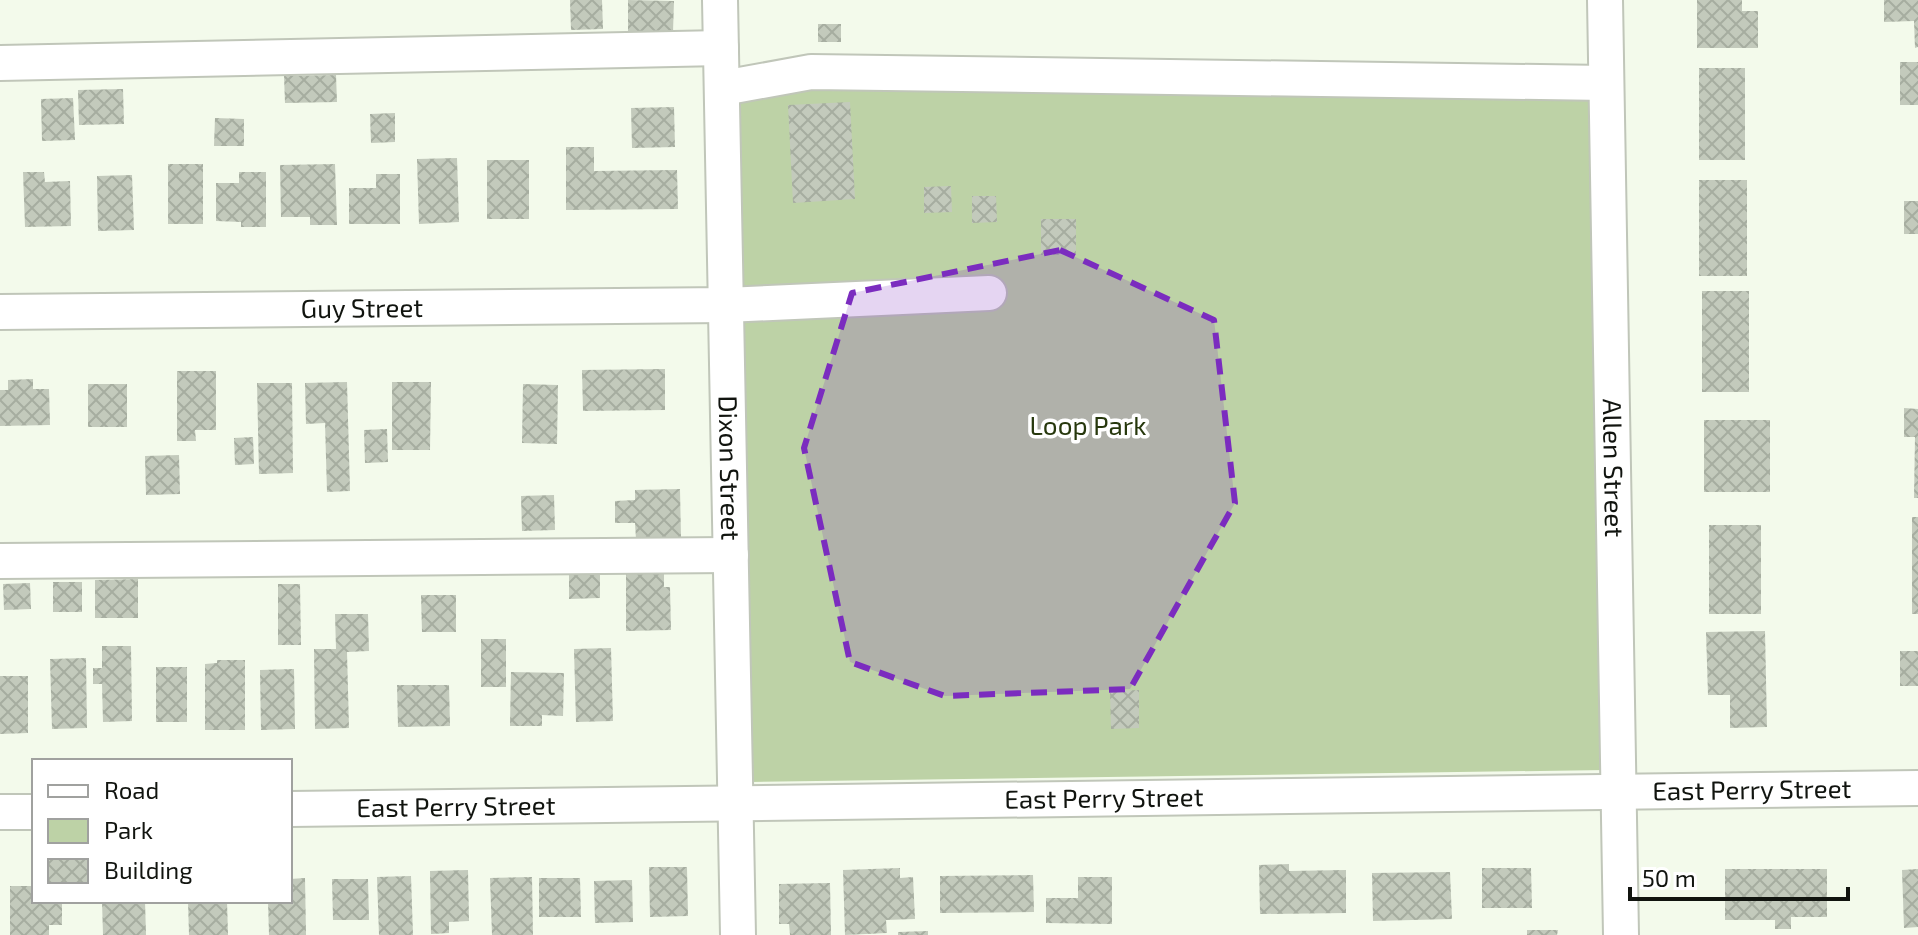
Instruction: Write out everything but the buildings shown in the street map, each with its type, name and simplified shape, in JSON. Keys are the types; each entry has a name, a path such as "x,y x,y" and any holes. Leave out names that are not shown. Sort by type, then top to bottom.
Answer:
{"street":[{"name":"Dixon Street","path":"720,0 738,935"},
{"name":"Allen Street","path":"1605,0 1621,935"},
{"path":"0,63 721,48"},
{"path":"723,88 811,72 1606,83"},
{"name":"Guy Street","path":"0,312 726,305 989,293"},
{"path":"0,561 731,555"},
{"name":"East Perry Street","path":"292,809 1918,788"},
{"path":"0,812 32,812"}],"highlighted area":[{"path":"1060,250 1214,320 1235,503 1130,689 945,696 850,662 804,448 852,293"}],"green space":[{"name":"Loop Park","path":"1606,83 1606,770 750,782 723,88"}]}
